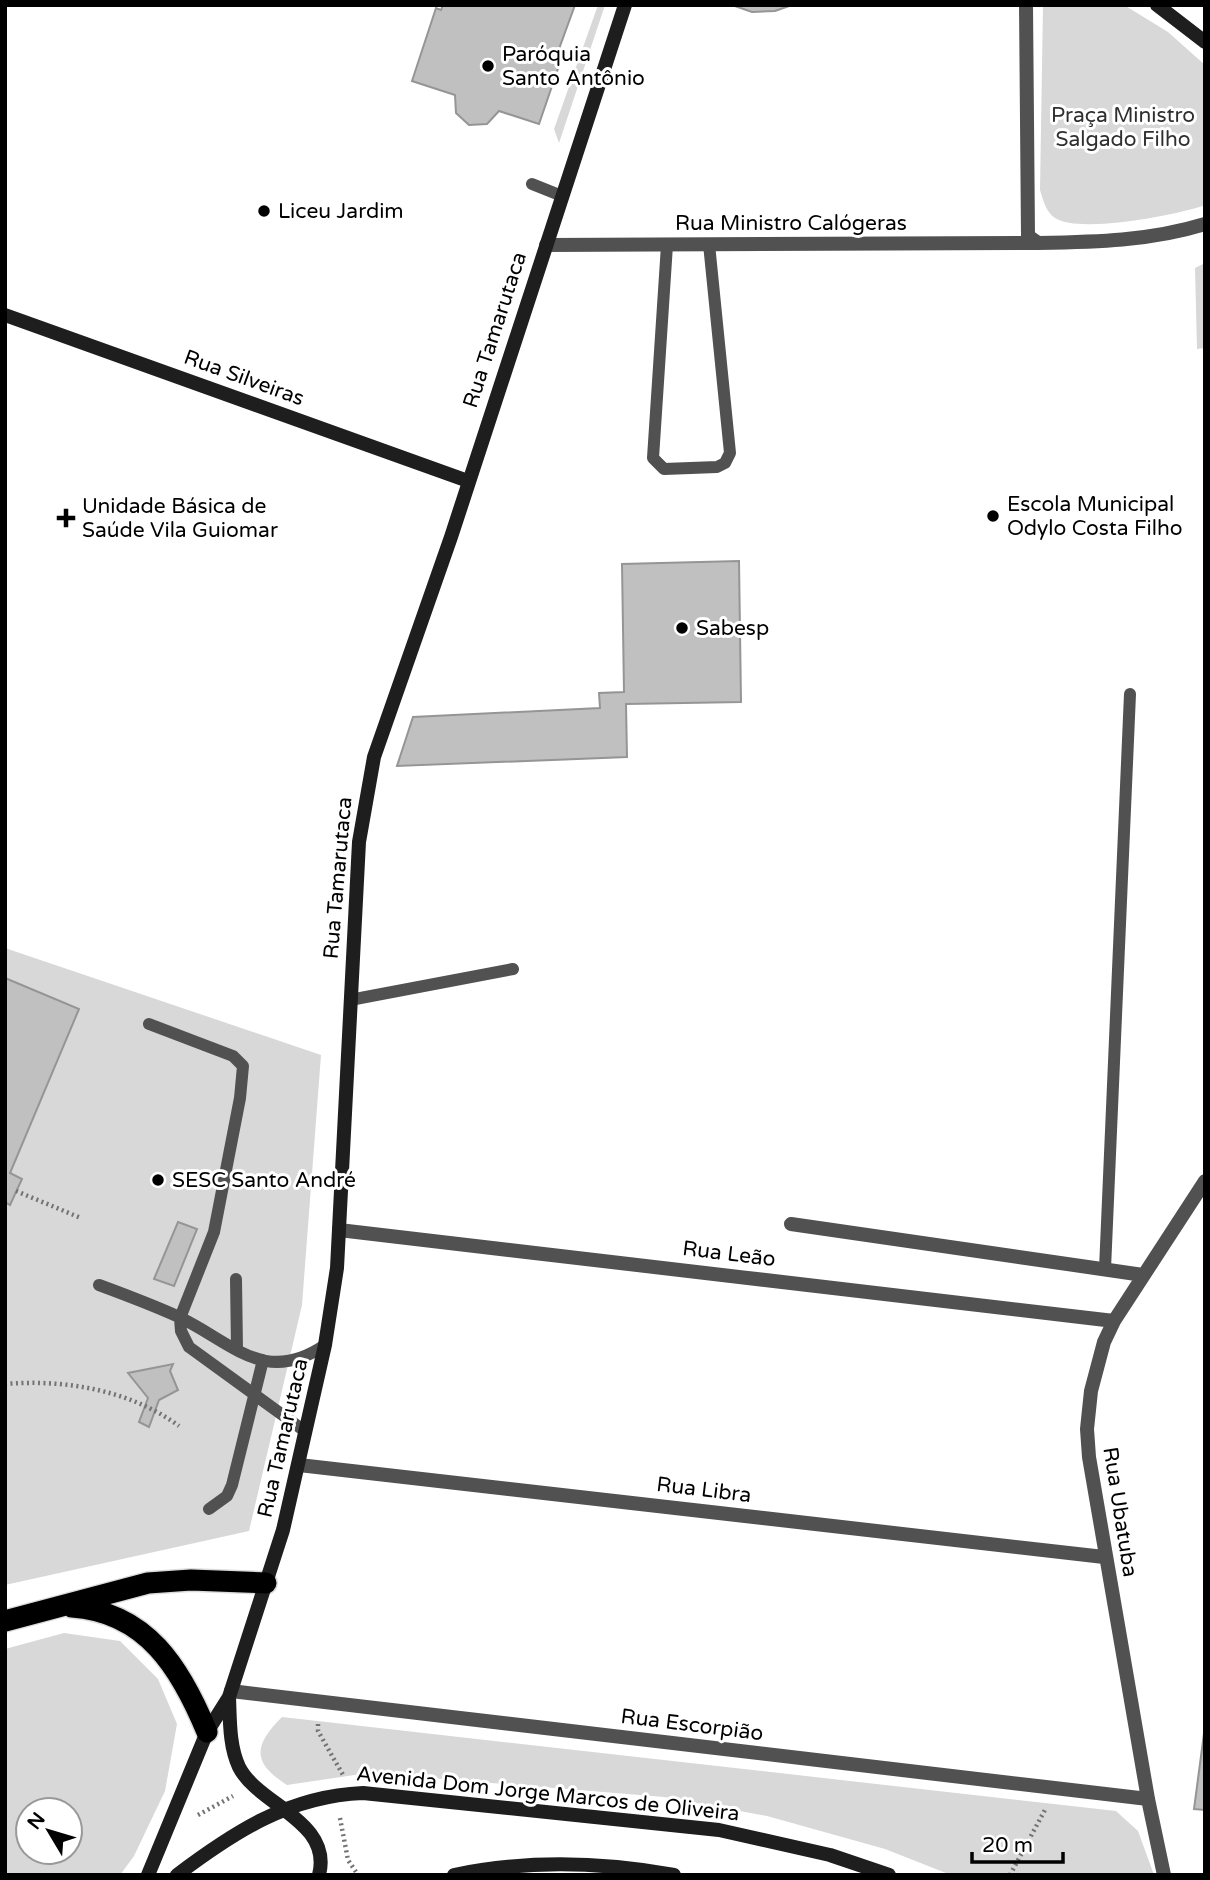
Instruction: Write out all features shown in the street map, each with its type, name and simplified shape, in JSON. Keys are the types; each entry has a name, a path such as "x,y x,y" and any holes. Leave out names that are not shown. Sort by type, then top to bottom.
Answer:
{"highway":[{"path":"5,1621 120,1589 168,1581 267,1583"},
{"path":"60,1606 92,1608 114,1616 147,1637 184,1680 207,1732"}],"street":[{"name":"Rua Tamarutaca","path":"148,1875 207,1732 230,1694 267,1583 299,1465 326,1345 339,1230 359,842 374,757 625,5"},
{"path":"1026,5 1027,230 1035,241"},
{"path":"1157,5 1205,42"},
{"name":"Rua Ministro Calógeras","path":"546,245 974,243 1151,238 1205,224"},
{"name":"Rua Silveiras","path":"5,315 468,481"},
{"name":"Rua Ubatuba","path":"1164,1875 1104,1557 1087,1429 1096,1372 1114,1321 1205,1181"},
{"path":"792,1224 1143,1275"},
{"name":"Rua Leão","path":"339,1230 1114,1321"},
{"name":"Rua Libra","path":"299,1465 1104,1557"},
{"name":"Rua Tamarutaca","path":"230,1694 233,1750 238,1765 254,1787 284,1808 308,1831 318,1850 319,1875"},
{"name":"Rua Escorpião","path":"230,1694 1148,1799"},
{"name":"Avenida Dom Jorge Marcos de Oliveira","path":"177,1875 234,1834 284,1808 342,1794 363,1793 656,1823 772,1841 889,1875"},
{"path":"454,1875 540,1865 592,1866 674,1875"}],"lane":[{"path":"532,184 562,195"},
{"path":"667,245 653,458 664,468 717,467 725,463 730,453 709,244"},
{"path":"1105,1269 1130,694"},
{"path":"350,1000 513,969"},
{"path":"149,1024 233,1056 243,1066 240,1098 214,1232 180,1318 181,1331 189,1347 306,1432"},
{"path":"236,1279 237,1350"},
{"path":"99,1285 180,1318 237,1350 263,1360 297,1361 326,1345"},
{"path":"209,1509 226,1496 232,1485 263,1360"}],"path":[{"path":"16,1191 81,1218"},
{"path":"5,1384 51,1383 115,1394 156,1409 179,1426"},
{"path":"167,1834 225,1799 254,1787"},
{"path":"1010,1875 1057,1789"}],"green space":[{"path":"598,5 605,5 559,143 554,129"},
{"name":"Praça Ministro Salgado Filho","path":"1043,5 1124,5 1168,32 1205,65 1205,205 1174,214 1106,224 1067,222 1055,218 1049,212 1040,190"},
{"path":"1205,263 1205,348 1197,349 1195,268"},
{"name":"SESC Santo André","path":"5,948 321,1055 302,1305 249,1531 5,1585"},
{"path":"64,1633 120,1641 158,1679 177,1724 165,1791 134,1856 120,1875 5,1875 5,1649"},
{"path":"282,1717 1116,1811 1138,1831 1154,1875 951,1875 885,1849 767,1816 664,1797 368,1773 287,1785 267,1769 260,1753 266,1736"}],"building":[{"name":"Paróquia Santo Antônio","path":"443,5 575,5 559,49 564,51 539,124 499,111 487,124 469,125 456,113 455,95 412,81 436,8 441,10"},
{"path":"732,5 792,5 775,11 752,12"},
{"name":"Sabesp","path":"739,561 741,702 626,704 627,757 397,766 413,717 600,708 599,693 624,692 622,564"},
{"path":"5,978 79,1009 10,1173 22,1179 10,1205 5,1202"},
{"path":"178,1222 197,1229 174,1286 154,1279"},
{"path":"173,1364 170,1371 178,1390 159,1400 149,1427 139,1422 148,1398 128,1373"},
{"path":"1205,1726 1205,1810 1194,1809"}],"place":[{"name":"Paróquia Santo Antônio","path":"488,66"},
{"name":"Liceu Jardim","path":"264,211"},
{"name":"Escola Municipal Odylo Costa Filho","path":"993,516"},
{"name":"Unidade Básica de Saúde Vila Guiomar","path":"66,518"},
{"name":"Sabesp","path":"682,628"},
{"name":"SESC Santo André","path":"158,1180"}]}
